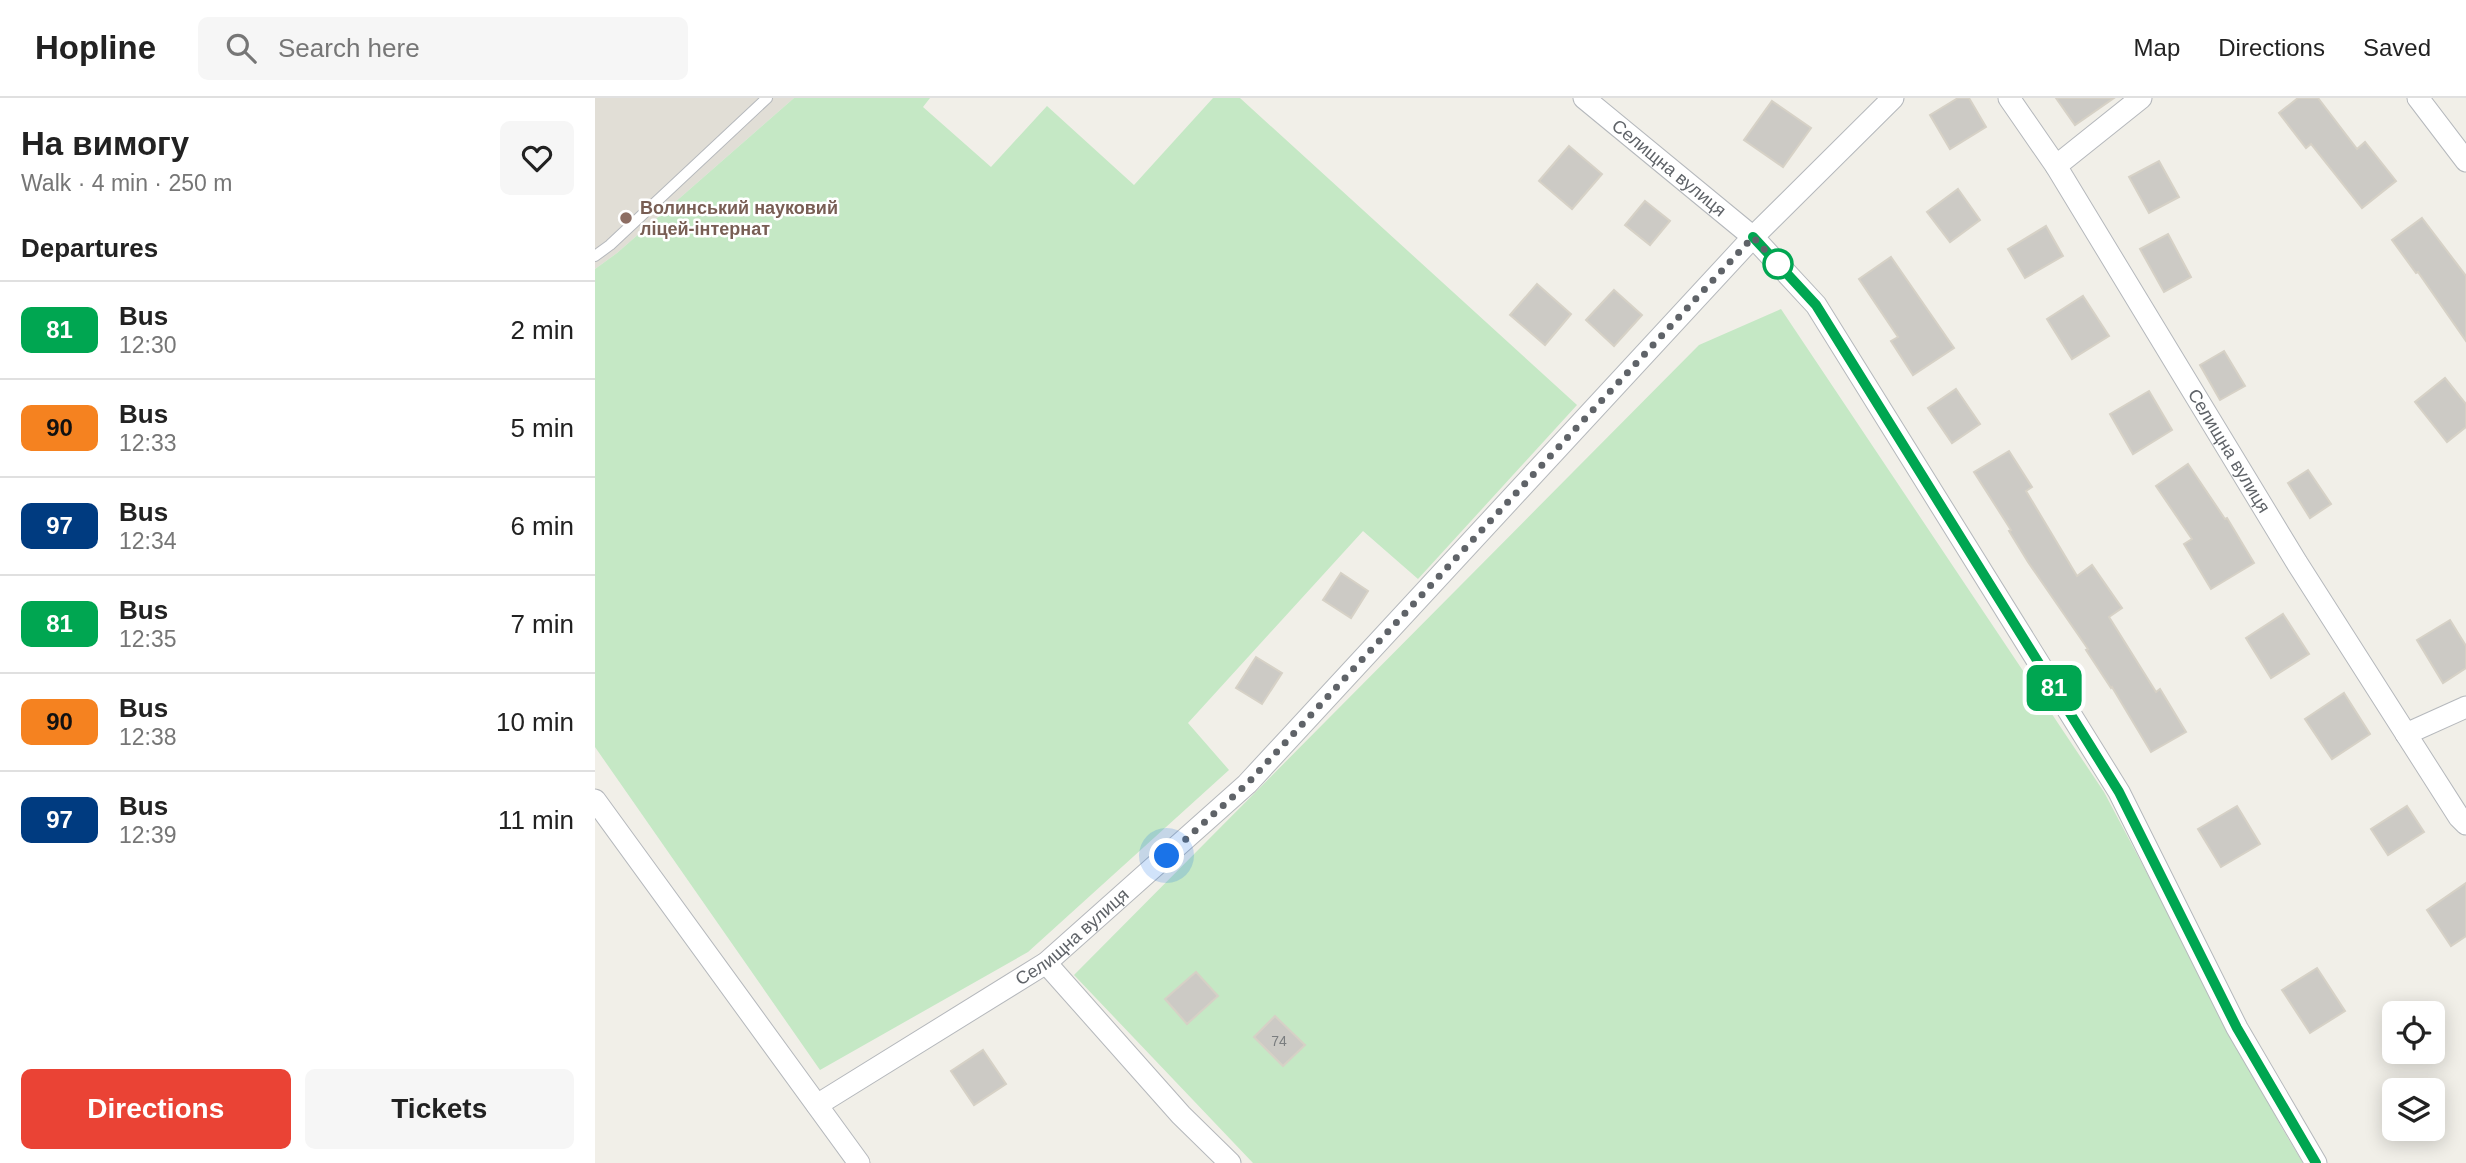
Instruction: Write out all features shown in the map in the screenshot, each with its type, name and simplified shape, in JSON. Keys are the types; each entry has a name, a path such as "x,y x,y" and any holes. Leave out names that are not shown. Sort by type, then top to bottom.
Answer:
{"street":[{"name":"Селищна вулиця","path":"1584,98 1753,237"},
{"name":"Селищна вулиця","path":"817,1105 1046,963 1247,784 1753,237 1893,98"},
{"name":"Селищна вулиця","path":"2009,98 2056,166 2297,563 2466,824"},
{"path":"2056,166 2141,98"},
{"path":"2418,98 2466,161"},
{"path":"1753,237 1816,305 2119,792 2237,1028 2316,1163"},
{"path":"2406,734 2466,707"},
{"path":"595,800 859,1163"},
{"path":"1046,963 1181,1115 1230,1163"}],"lane":[{"path":"595,256 768,98"}],"shaded area":[{"name":"Волинський науковий ліцей-інтернат","path":"595,98 794,98 617,253 595,269"}],"green space":[{"path":"794,98 930,98 923,107 991,167 1047,106 1134,185 1213,98 1240,98 1577,405 1418,579 1363,531 1188,723 1229,770 1028,952 820,1070 595,747 595,269 617,253"},
{"path":"1781,309 2104,792 2303,1163 1253,1163 1074,975 1699,345"}],"building":[{"path":"1958,98 1969,98 1986,127 1950,149 1930,115"},
{"path":"2056,98 2114,98 2075,125"},
{"path":"2298,98 2318,98 2357,149 2365,142 2396,181 2362,208 2311,144 2306,148 2279,113"},
{"path":"1772,101 1811,128 1783,167 1744,140"},
{"path":"1569,146 1602,174 1572,209 1539,181"},
{"path":"2159,161 2179,197 2149,213 2129,177"},
{"path":"1958,189 1980,220 1950,242 1927,212"},
{"path":"1645,201 1670,221 1650,245 1625,225"},
{"path":"2422,218 2466,276 2466,341 2392,240"},
{"path":"2046,226 2063,256 2025,278 2008,249"},
{"path":"2168,234 2191,277 2164,292 2140,249"},
{"path":"1891,257 1954,348 1913,375 1891,341 1898,337 1859,279"},
{"path":"1537,284 1571,314 1545,345 1510,315"},
{"path":"1614,290 1642,315 1614,346 1586,320"},
{"path":"2083,296 2109,336 2072,359 2047,319"},
{"path":"2224,351 2245,386 2220,400 2200,365"},
{"path":"2445,378 2466,404 2466,427 2447,442 2415,402"},
{"path":"1956,389 1980,424 1952,443 1928,408"},
{"path":"2149,391 2172,430 2133,454 2110,414"},
{"path":"2009,451 2032,487 2026,491 2077,576 2092,565 2122,608 2109,617 2156,692 2160,689 2186,732 2151,752 2086,650 2088,649 2028,562 1974,472"},
{"path":"2188,464 2225,519 2227,518 2254,563 2211,589 2184,544 2192,539 2156,486"},
{"path":"2308,470 2331,504 2310,518 2288,483"},
{"path":"1341,573 1368,591 1351,618 1323,600"},
{"path":"2283,614 2309,654 2271,678 2246,638"},
{"path":"2450,620 2466,646 2466,668 2443,683 2417,640"},
{"path":"1256,657 1282,673 1262,704 1236,688"},
{"path":"2344,693 2370,734 2332,759 2305,719"},
{"path":"2237,806 2260,844 2221,867 2198,829"},
{"path":"2407,806 2424,832 2388,855 2371,829"},
{"path":"2466,883 2466,936 2451,946 2427,910"},
{"path":"2317,968 2345,1011 2310,1033 2282,990"},
{"path":"1196,972 1218,996 1187,1024 1165,999"},
{"path":"1275,1016 1305,1045 1283,1066 1254,1037"},
{"path":"983,1050 1006,1084 974,1105 951,1071"}],"bus line":[{"name":"81","path":"1753,237 1816,305 2119,792 2237,1028 2316,1163"}],"place":[{"name":"Волинський науковий ліцей-інтернат","path":"626,218"}],"route":[{"path":"1167,856 1247,784 1753,237 1784,271 1778,264"}]}
